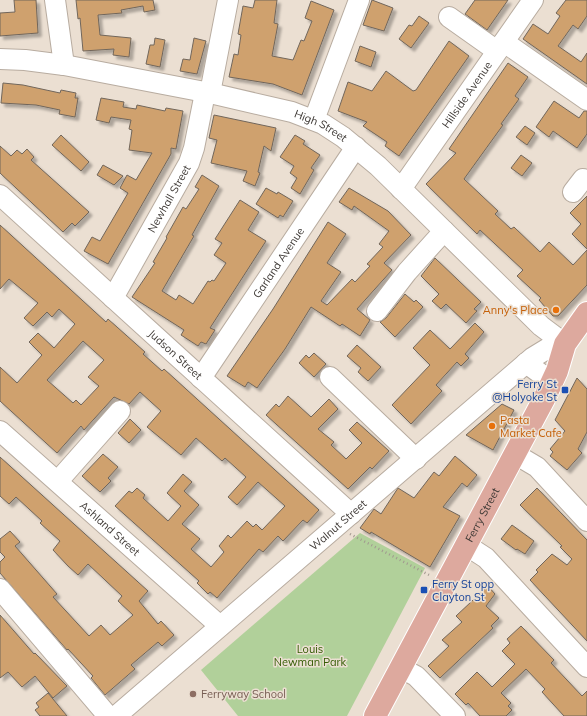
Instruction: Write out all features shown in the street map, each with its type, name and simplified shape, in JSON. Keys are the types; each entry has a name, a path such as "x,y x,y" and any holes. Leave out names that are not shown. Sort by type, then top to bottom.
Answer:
{"main road":[{"name":"Ferry Street","path":"375,716 552,382 565,344 586,315"}],"street":[{"path":"54,0 64,65"},
{"name":"Newhall Street","path":"113,298 189,163 194,148 228,0"},
{"path":"314,120 359,0"},
{"name":"Hillside Avenue","path":"401,189 533,0"},
{"path":"449,17 500,46 587,100"},
{"name":"High Street","path":"0,59 25,60 64,65 207,93 292,112 314,120 332,130 356,147 541,326 565,344"},
{"name":"Garland Avenue","path":"201,378 356,147"},
{"name":"Judson Street","path":"0,195 201,378 346,519"},
{"path":"377,311 407,272 444,231"},
{"name":"Walnut Street","path":"116,716 526,363 550,347 565,344"},
{"path":"526,363 552,382"},
{"path":"330,377 416,459"},
{"path":"58,482 120,411"},
{"name":"Ashland Street","path":"2,437 58,482 220,626"},
{"path":"515,454 538,467 587,521"},
{"path":"466,545 486,558 587,667"},
{"path":"0,589 108,716"},
{"path":"401,668 416,676 455,716"}],"path":[{"path":"346,519 352,536 445,583"}],"green space":[{"name":"Louis Newman Park","path":"360,533 425,568 347,716 238,716 201,670"}],"building":[{"path":"14,0 36,0 38,33 0,36 0,13 15,12"},
{"path":"76,0 153,0 155,10 144,12 143,6 121,10 122,13 98,15 100,35 131,38 129,57 113,55 114,49 83,51 80,18 78,19"},
{"path":"255,0 277,0 274,23 278,24 272,56 293,60 301,40 304,41 312,21 305,18 311,1 334,10 302,95 273,84 229,77 234,54 238,55 241,35 238,34 243,6 253,8"},
{"path":"372,0 393,8 384,31 363,25"},
{"path":"475,0 508,0 487,30 465,14"},
{"path":"566,0 587,0 587,16 578,29 573,25 558,46 581,62 587,53 587,84 523,39 533,24 548,34 560,16 556,13"},
{"path":"419,16 429,23 411,48 399,39 409,25 412,26"},
{"path":"155,38 165,40 160,67 146,64 150,45 154,45"},
{"path":"194,38 206,41 197,74 180,71 183,59 190,60"},
{"path":"449,41 469,56 399,156 385,146 387,142 363,126 367,122 338,111 348,82 372,91 386,71 413,91 416,90"},
{"path":"360,46 376,52 371,67 355,61"},
{"path":"508,63 528,77 515,96 519,99 501,124 503,125 464,179 498,211 495,214 511,229 514,227 540,252 549,242 573,265 587,250 587,285 558,316 553,316 539,300 541,298 517,276 523,270 480,230 477,234 426,184 456,153 449,149"},
{"path":"3,83 23,85 60,93 61,90 76,93 75,98 78,98 75,117 59,114 60,110 36,105 1,103"},
{"path":"101,98 124,102 123,107 136,109 137,105 165,111 166,108 183,111 176,149 171,148 171,154 108,264 84,251 92,237 100,241 128,193 120,188 127,175 136,180 152,153 129,150 132,130 129,129 131,120 111,117 109,123 96,120"},
{"path":"554,101 579,118 584,111 587,111 587,134 577,148 553,131 549,137 536,127"},
{"path":"214,115 276,128 271,151 264,146 258,172 260,173 255,186 243,181 247,171 211,163 217,140 209,138"},
{"path":"525,126 535,133 527,145 516,137"},
{"path":"61,135 89,162 81,171 52,145"},
{"path":"295,135 305,141 303,144 320,155 311,168 314,170 300,194 291,188 297,178 290,173 294,166 280,157"},
{"path":"0,146 11,156 17,150 22,154 27,149 34,157 31,160 89,212 75,226 72,223 63,232 0,173"},
{"path":"521,155 532,163 522,176 511,168"},
{"path":"103,165 123,176 114,185 97,175"},
{"path":"202,175 219,186 192,235 194,236 162,291 176,300 179,295 193,304 208,281 214,281 226,263 214,255 222,243 215,239 240,200 259,212 248,230 266,241 210,328 215,330 206,344 201,342 198,346 181,335 184,330 132,297 155,263 153,262 183,207 186,209 199,189 195,187"},
{"path":"266,188 277,194 278,192 293,201 283,217 280,215 278,218 256,204"},
{"path":"349,188 388,211 411,235 384,263 392,270 357,309 370,320 360,336 342,324 340,326 311,307 285,349 257,388 248,382 245,387 227,376 273,309 328,222 346,234 327,263 341,272 321,301 327,305 352,279 355,282 370,266 367,264 383,247 379,244 389,231 354,206 352,210 339,202"},
{"path":"587,196 587,249 572,234 581,224 570,213"},
{"path":"0,225 106,322 108,319 145,352 143,354 162,371 164,369 319,510 307,523 303,520 283,541 278,536 263,552 259,549 217,598 210,592 208,594 197,583 199,581 115,506 129,491 132,493 137,488 145,495 143,498 168,521 181,506 167,493 183,474 192,482 184,491 199,505 182,524 200,539 191,549 211,567 224,552 219,546 228,535 231,538 247,521 253,527 256,524 262,530 285,506 258,482 237,505 228,497 246,477 225,458 222,461 196,438 181,455 147,427 161,411 140,392 129,404 114,397 84,430 81,426 57,453 0,401 0,367 17,383 42,355 29,342 38,333 54,348 75,324 59,309 52,317 47,312 33,326 24,318 38,303 9,279 0,289","holes":["83,341 104,360 88,377 99,386 81,405 76,400 73,403 47,380"]},
{"path":"435,258 481,302 474,309 477,311 466,323 446,304 441,309 432,301 439,294 421,276"},
{"path":"405,294 414,302 416,300 423,307 395,337 380,322 386,318"},
{"path":"475,323 484,332 465,354 469,358 461,366 457,362 436,385 442,391 411,424 392,405 430,365 413,348 430,330 450,349"},
{"path":"357,345 381,367 368,381 358,372 361,368 347,356"},
{"path":"314,353 326,364 314,377 299,363 306,355 309,358"},
{"path":"577,378 587,389 587,432 578,449 582,453 567,470 550,456 553,452 550,449 565,431 555,420"},
{"path":"288,396 311,417 329,399 338,409 318,429 334,442 331,445 346,459 362,443 349,430 357,422 389,451 372,469 370,467 348,489 266,415 276,404 279,407"},
{"path":"502,404 514,410 493,450 466,435"},
{"path":"130,419 141,430 129,443 118,433"},
{"path":"103,454 118,467 108,478 111,481 100,492 82,476"},
{"path":"455,456 477,475 467,487 462,483 443,507 460,516 430,567 371,532 370,534 360,528 374,509 381,514 398,488 414,498 434,472 439,476"},
{"path":"0,457 148,591 139,601 158,624 161,621 174,635 162,646 158,642 131,665 135,669 105,695 91,678 93,676 68,649 67,650 0,573 0,562 5,557 0,552 0,539 10,531 20,542 15,546 57,594 53,597 89,636 101,625 110,635 133,615 118,601 122,596 88,564 78,575 68,566 53,550 60,541 40,523 42,521 16,497 9,504 0,496"},
{"path":"537,488 587,540 587,641 530,580 538,572 536,570 552,554 567,565 572,559 560,547 562,546 520,505"},
{"path":"512,525 534,541 525,554 517,549 516,550 501,539"},
{"path":"488,586 495,594 486,606 499,618 491,626 493,628 440,678 428,666 449,646 442,640 462,622 456,616"},
{"path":"0,615 34,654 35,653 67,686 53,698 35,676 22,687 8,672 0,678"},
{"path":"521,626 554,660 551,663 582,696 587,691 587,716 564,716 542,692 545,689 526,669 501,693 511,703 508,706 512,710 506,716 480,716 468,703 466,705 455,694 477,672 492,687 515,664 502,651 510,643 507,639"},
{"path":"48,693 67,716 40,716 35,710 39,707 36,703"}],"place":[{"name":"Anny's Place","path":"556,310"},
{"name":"Ferry St @Holyoke St","path":"565,390"},
{"name":"Pasta Market Cafe","path":"492,426"},
{"name":"Ferry St opp Clayton St","path":"424,590"},
{"name":"Ferryway School","path":"193,694"}]}
